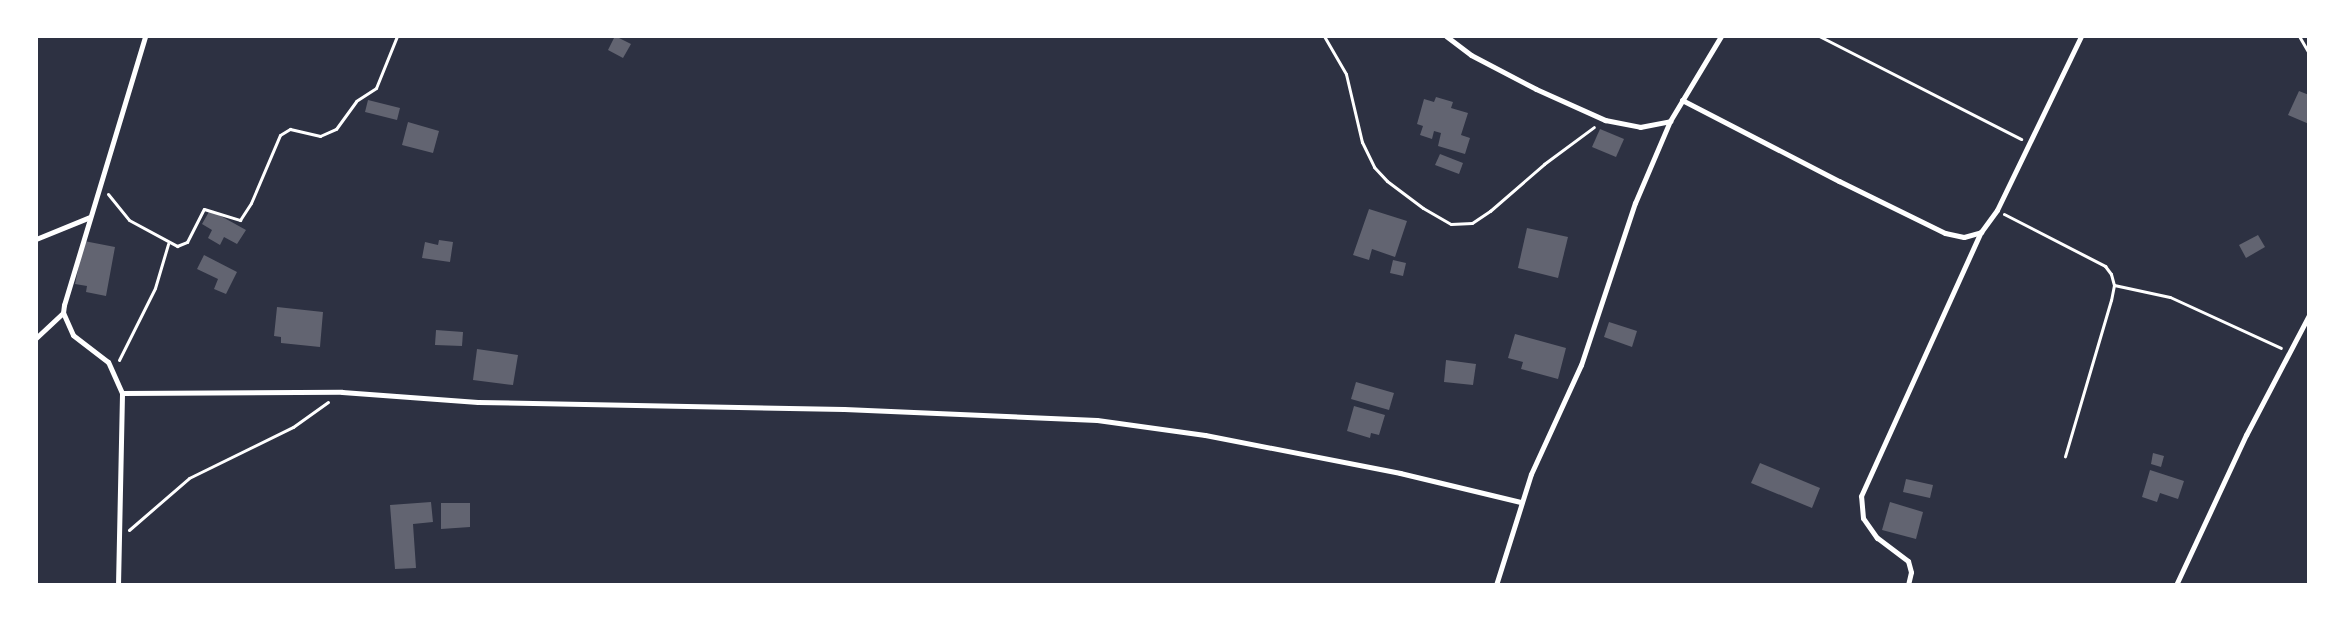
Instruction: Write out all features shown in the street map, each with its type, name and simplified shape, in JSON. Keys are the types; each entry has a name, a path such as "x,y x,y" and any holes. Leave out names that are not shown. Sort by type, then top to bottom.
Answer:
{"street":[{"path":"118,585 122,393 114,370 73,335 63,313 67,289 103,183 145,36"},
{"path":"1446,36 1471,55 1528,85 1605,120 1640,128 1670,121"},
{"path":"1496,585 1531,474 1581,366 1635,203 1670,121 1721,36"},
{"path":"1908,585 1911,572 1908,561 1876,538 1863,518 1861,496 1981,232 1997,210 2081,36"},
{"path":"1682,100 1945,232 1964,237 1981,232"},
{"path":"36,239 90,217"},
{"path":"36,338 63,313"},
{"path":"2176,585 2246,435 2309,314"},
{"path":"122,393 342,392 478,402 853,410 1097,420 1205,435 1372,467 1521,502"}],"path":[{"path":"103,183 114,204 129,220 168,244 177,246 187,242 204,209 240,220 251,203 280,135 290,129 320,136 336,129 356,102 376,88 397,36"},
{"path":"1324,36 1346,74 1362,142 1374,167 1387,181 1423,208 1452,224 1472,223 1490,211 1544,164 1605,120"},
{"path":"1819,36 2029,143"},
{"path":"2299,36 2309,53"},
{"path":"1997,210 2105,266 2112,274 2114,285 2065,456"},
{"path":"114,370 155,288 168,244"},
{"path":"2114,285 2170,297 2289,351"},
{"path":"118,537 152,513 189,478 293,427 342,392"}],"building":[{"path":"615,36 631,44 623,58 608,50"},
{"path":"2299,91 2309,95 2309,124 2288,115"},
{"path":"1436,97 1453,102 1451,108 1468,113 1461,135 1470,138 1465,154 1438,146 1441,133 1434,131 1432,139 1420,135 1423,126 1417,124 1424,99 1434,102"},
{"path":"368,100 400,108 397,120 365,112"},
{"path":"408,122 439,131 433,153 402,145"},
{"path":"1600,129 1624,139 1616,157 1592,147"},
{"path":"1440,154 1463,163 1459,174 1435,165"},
{"path":"1369,209 1407,221 1395,257 1372,249 1369,260 1353,255"},
{"path":"210,210 246,230 237,244 224,237 220,245 208,238 212,230 202,224"},
{"path":"1527,228 1568,237 1558,278 1518,268"},
{"path":"2258,235 2265,247 2246,258 2239,245"},
{"path":"439,240 453,242 450,262 422,258 425,242 438,245"},
{"path":"84,241 115,247 106,296 86,292 87,286 75,284"},
{"path":"204,255 237,272 226,294 214,289 218,279 197,269"},
{"path":"1393,260 1406,263 1403,276 1390,273"},
{"path":"277,307 323,312 320,347 281,343 281,337 274,336"},
{"path":"1609,322 1637,331 1632,347 1604,337"},
{"path":"436,330 463,332 462,346 435,345"},
{"path":"1515,334 1566,348 1558,379 1521,369 1523,362 1508,358"},
{"path":"477,349 518,355 513,385 473,380"},
{"path":"1446,360 1476,364 1473,385 1444,382"},
{"path":"1356,382 1394,393 1389,410 1351,399"},
{"path":"1354,406 1385,415 1379,435 1371,433 1370,438 1347,431"},
{"path":"2153,453 2164,456 2161,467 2151,464"},
{"path":"1760,463 1820,488 1812,508 1751,483"},
{"path":"2150,470 2184,481 2178,499 2160,493 2157,502 2142,497"},
{"path":"1906,479 1933,485 1930,498 1903,492"},
{"path":"431,502 433,522 413,524 416,568 395,569 390,505"},
{"path":"1890,502 1923,512 1916,539 1882,530"},
{"path":"441,503 470,503 470,527 441,529"}]}
